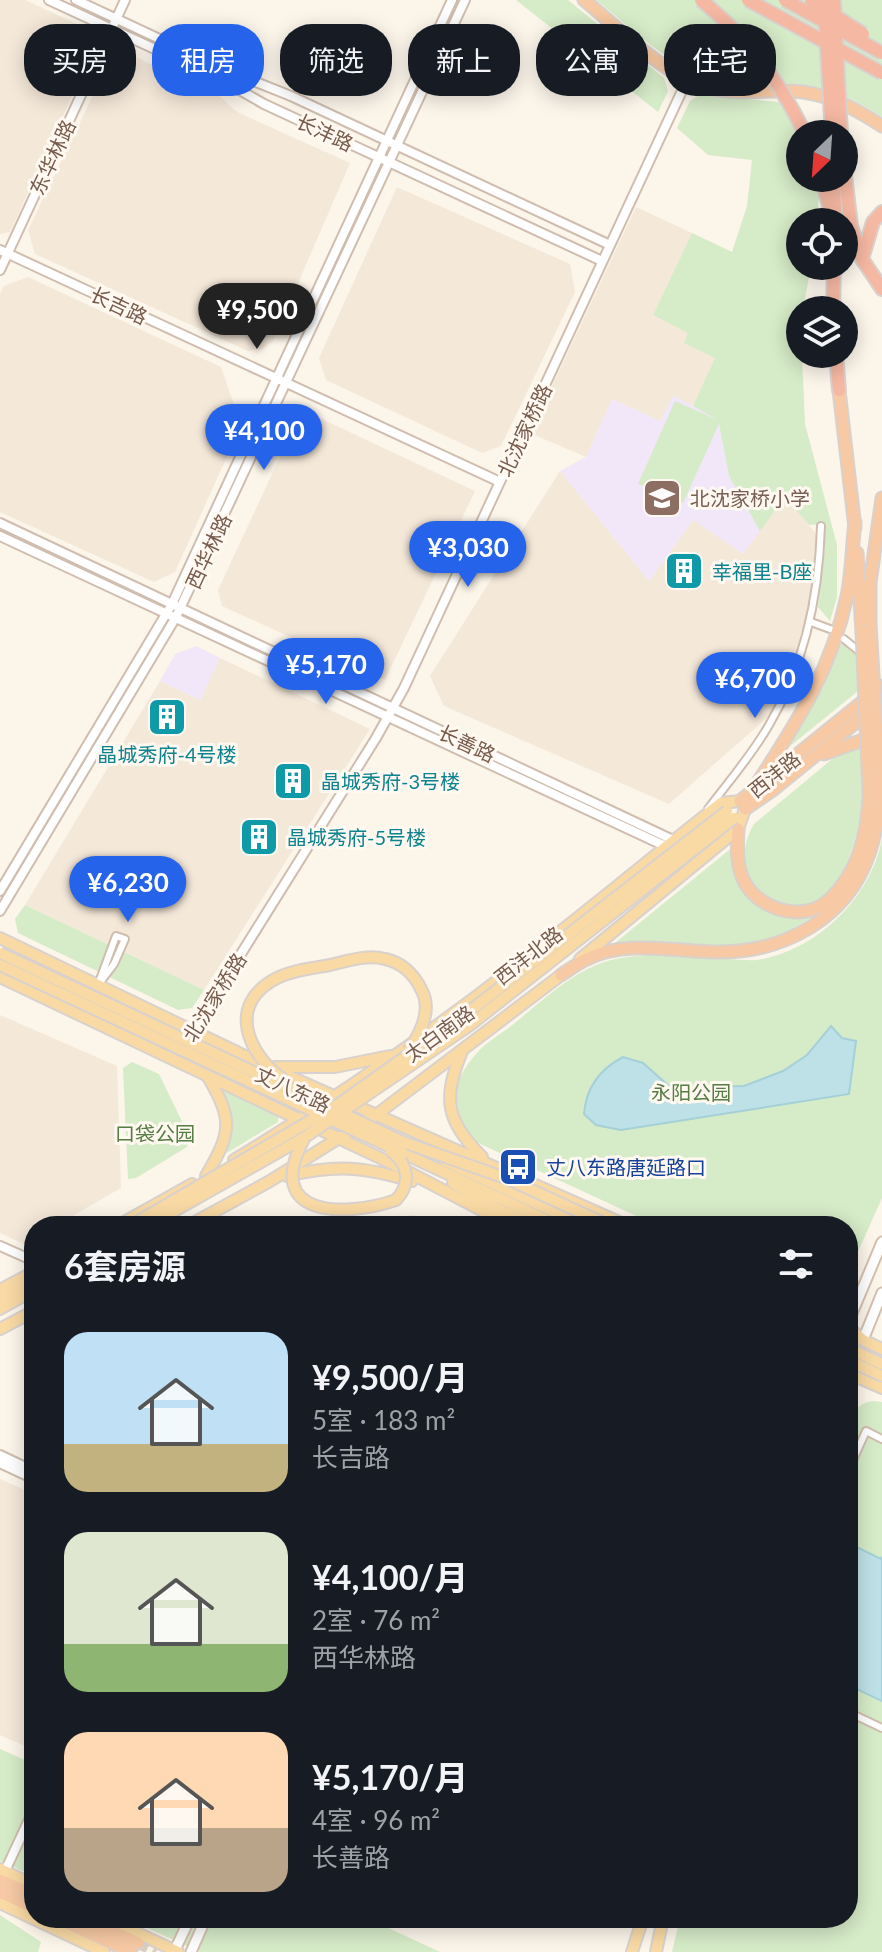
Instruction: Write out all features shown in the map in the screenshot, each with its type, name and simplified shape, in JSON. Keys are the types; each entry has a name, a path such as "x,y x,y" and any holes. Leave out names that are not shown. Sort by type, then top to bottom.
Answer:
{"highway":[{"path":"584,0 664,65"},
{"path":"701,0 746,41 768,68 798,120"},
{"path":"748,0 882,73"},
{"path":"785,0 882,53"},
{"path":"811,0 882,47"},
{"path":"824,0 831,120"},
{"path":"834,0 840,120"},
{"path":"776,92 800,92 826,97 852,107 882,126"},
{"path":"847,192 851,226 862,259 882,289"},
{"path":"862,259 878,217"},
{"path":"561,975 588,958 624,949 750,950 795,938 818,924 850,890 869,856 876,828 866,628 837,368"},
{"path":"866,628 881,502"},
{"path":"751,793 799,720 832,651 847,593 855,522"},
{"name":"西沣路","path":"743,805 751,793 882,686"},
{"name":"西沣路","path":"743,805 812,758 882,701"},
{"path":"812,758 882,733"},
{"path":"733,820 739,867 745,884 758,899 772,907 800,912 828,901 854,865 864,840 874,793"},
{"path":"2,1873 24,1888"},
{"path":"0,1892 24,1903"},
{"path":"83,1928 134,1948"},
{"path":"100,1928 134,1948"}],"main road":[{"name":"西沣北路","path":"300,1120 399,1057 721,803 743,805 733,820 561,975 376,1115 338,1138"},
{"path":"733,820 743,805"},
{"name":"太白南路","path":"147,1216 339,1104 399,1057 475,1007 733,820"},
{"name":"太白南路","path":"166,1216 305,1137 470,1025 733,820"},
{"path":"0,938 268,1067 606,1216"},
{"name":"丈八东路","path":"0,953 304,1094 539,1216"},
{"path":"268,1067 335,1067 399,1057 416,1040 424,1024 424,993 414,976 399,964 384,958 365,957 288,973 263,987 249,1008 247,1036 254,1051 273,1072 304,1094"},
{"name":"丈八东路","path":"0,965 378,1141 403,1148 562,1216"},
{"path":"0,977 338,1138 492,1216"},
{"path":"463,1049 449,1091 449,1106 463,1137 486,1162"},
{"path":"206,1176 226,1136 227,1124 223,1102 207,1075"},
{"path":"135,1216 300,1120"},
{"path":"305,1137 296,1155 293,1172 295,1187 304,1200 329,1211 381,1205 396,1200 403,1193 407,1175 403,1164 396,1154 378,1141"},
{"path":"206,1216 338,1138"},
{"path":"403,1148 513,1216"},
{"path":"403,1148 508,1179 588,1216"},
{"path":"270,1181 336,1166 375,1171 441,1190"},
{"path":"858,1301 882,1242"},
{"path":"0,1290 24,1277"},
{"path":"0,1299 24,1286"},
{"path":"858,1351 882,1293"},
{"path":"0,1309 24,1296"},
{"path":"0,1329 24,1316"},
{"path":"858,1335 882,1349"},
{"path":"858,1353 882,1364"},
{"path":"858,1365 882,1376"},
{"path":"858,1378 882,1388"},
{"path":"2,1873 24,1881"},
{"path":"0,1903 24,1914"},
{"path":"53,1928 104,1952"},
{"path":"127,1928 176,1951 186,1928"},
{"path":"191,1952 202,1928"},
{"path":"632,1952 640,1928"},
{"path":"656,1952 661,1928"}],"street":[{"name":"长沣路","path":"49,0 100,24"},
{"name":"长沣路","path":"76,0 610,245"},
{"name":"东华林路","path":"114,24 125,0"},
{"name":"西华林路","path":"0,911 176,617 177,606 276,378 452,0"},
{"name":"西华林路","path":"0,891 165,612 177,606 288,383 465,0"},
{"name":"长沣路","path":"136,41 602,261"},
{"name":"东华林路","path":"0,270 4,251 79,96"},
{"name":"北沈家桥路","path":"176,1060 389,718 680,96"},
{"name":"长吉路","path":"4,251 500,482"},
{"name":"长善路","path":"0,523 394,708 669,843"},
{"path":"700,819 768,727 797,666 811,622 821,526"},
{"name":"长善路","path":"0,536 389,718 669,843"},
{"path":"811,622 830,629"},
{"path":"844,639 882,670"},
{"path":"116,936 125,939 114,964 98,985 116,936"},
{"path":"0,1246 24,1257"},
{"path":"858,1449 866,1431 882,1439"},
{"path":"0,1455 24,1466"},
{"path":"0,1463 24,1474"},
{"path":"858,1717 882,1728"},
{"path":"2,1873 24,1829"}],"shaded area":[{"path":"0,0 25,0 77,24 24,24 24,96 72,96 10,232 0,234"},
{"path":"136,57 152,65 152,96 219,96 237,112 350,163 273,341 262,349 248,351 35,254 28,230 93,96 136,96"},
{"path":"397,187 570,264 575,292 501,446 482,453 326,380 319,358"},
{"path":"636,207 692,233 653,315 689,333 685,343 716,358 693,406 673,397 660,421 612,399 586,457 530,433"},
{"path":"28,277 221,367 241,425 175,572 154,582 0,512 0,294 4,286"},
{"name":"北沈家桥小学","path":"673,396 718,418 729,476 760,531 743,554 693,520 649,581 560,471 586,457 612,399 660,421"},
{"path":"309,413 475,491 385,680 222,606 218,590 293,429"},
{"path":"560,471 649,581 693,520 785,497 819,537 806,617 795,655 782,682 777,709 669,804 444,706 430,676"},
{"path":"197,646 220,658 200,700 160,681 175,654"},
{"path":"220,658 370,729 204,990 25,905 160,681 200,700"},
{"path":"0,1015 117,1066 121,1188 72,1216 24,1216 24,1244 0,1233"},
{"path":"0,1479 24,1490 24,1746 0,1735"}],"green space":[{"path":"516,0 568,0 598,24 546,24"},
{"path":"596,0 882,0 882,117 850,98 828,90 776,83 776,24 664,24 664,54 648,43 648,24 625,24"},
{"path":"648,65 664,78 666,96 658,112 638,96 648,96"},
{"path":"698,96 711,96 780,102 789,120 786,120 786,192 818,192 819,195 818,208 786,208 786,280 808,280 806,296 786,296 786,368 803,368 805,424 837,545 837,597 830,621 818,607 825,548 824,524 809,525 785,497 760,531 729,476 719,424 683,503 638,484 675,401 718,420 693,406 715,358 684,343 688,333 653,315 692,233 732,252 747,206 752,160 708,155 677,128 690,101"},
{"path":"842,643 856,655 858,691 789,747 822,689"},
{"path":"861,745 859,826 843,872 820,900 803,907 786,907 771,902 758,892 749,878 745,861 746,843 754,824 837,755"},
{"name":"永阳公园","path":"882,839 882,1198 858,1252 858,1216 636,1216 474,1141 462,1122 458,1108 457,1093 463,1072 484,1046 558,988 583,971 625,957 669,955 753,960 779,955 820,933 838,918 866,881"},
{"path":"734,846 738,874 769,910 820,912 783,935 748,947 615,943"},
{"path":"25,905 204,990 192,1008 178,1010 18,933 15,919"},
{"name":"口袋公园","path":"132,1062 159,1074 190,1138 187,1147 136,1178 128,1179 123,1068"},
{"path":"221,1088 279,1114 278,1122 225,1154 232,1129"},
{"path":"882,1402 882,1952 672,1952 678,1928 858,1928 858,1407"},
{"path":"0,1749 24,1760 24,1872 0,1861"},
{"path":"0,1915 41,1942 38,1952 0,1952"},
{"path":"147,1928 388,1928 440,1952 200,1952"}],"water":[{"path":"831,1026 842,1038 856,1041 849,1094 621,1130 596,1125 584,1114 596,1080 607,1067 623,1057 643,1063 669,1086 744,1086 783,1071 807,1055"},
{"path":"858,1548 882,1557 882,1701 858,1690"}],"tunnel":[{"path":"138,1943 156,1952"}],"place":[{"name":"北沈家桥小学","path":"662,498"},
{"name":"幸福里-B座","path":"684,571"},
{"name":"晶城秀府-4号楼","path":"167,717"},
{"name":"晶城秀府-3号楼","path":"293,781"},
{"name":"晶城秀府-5号楼","path":"259,837"},
{"name":"丈八东路唐延路口","path":"518,1167"}]}
